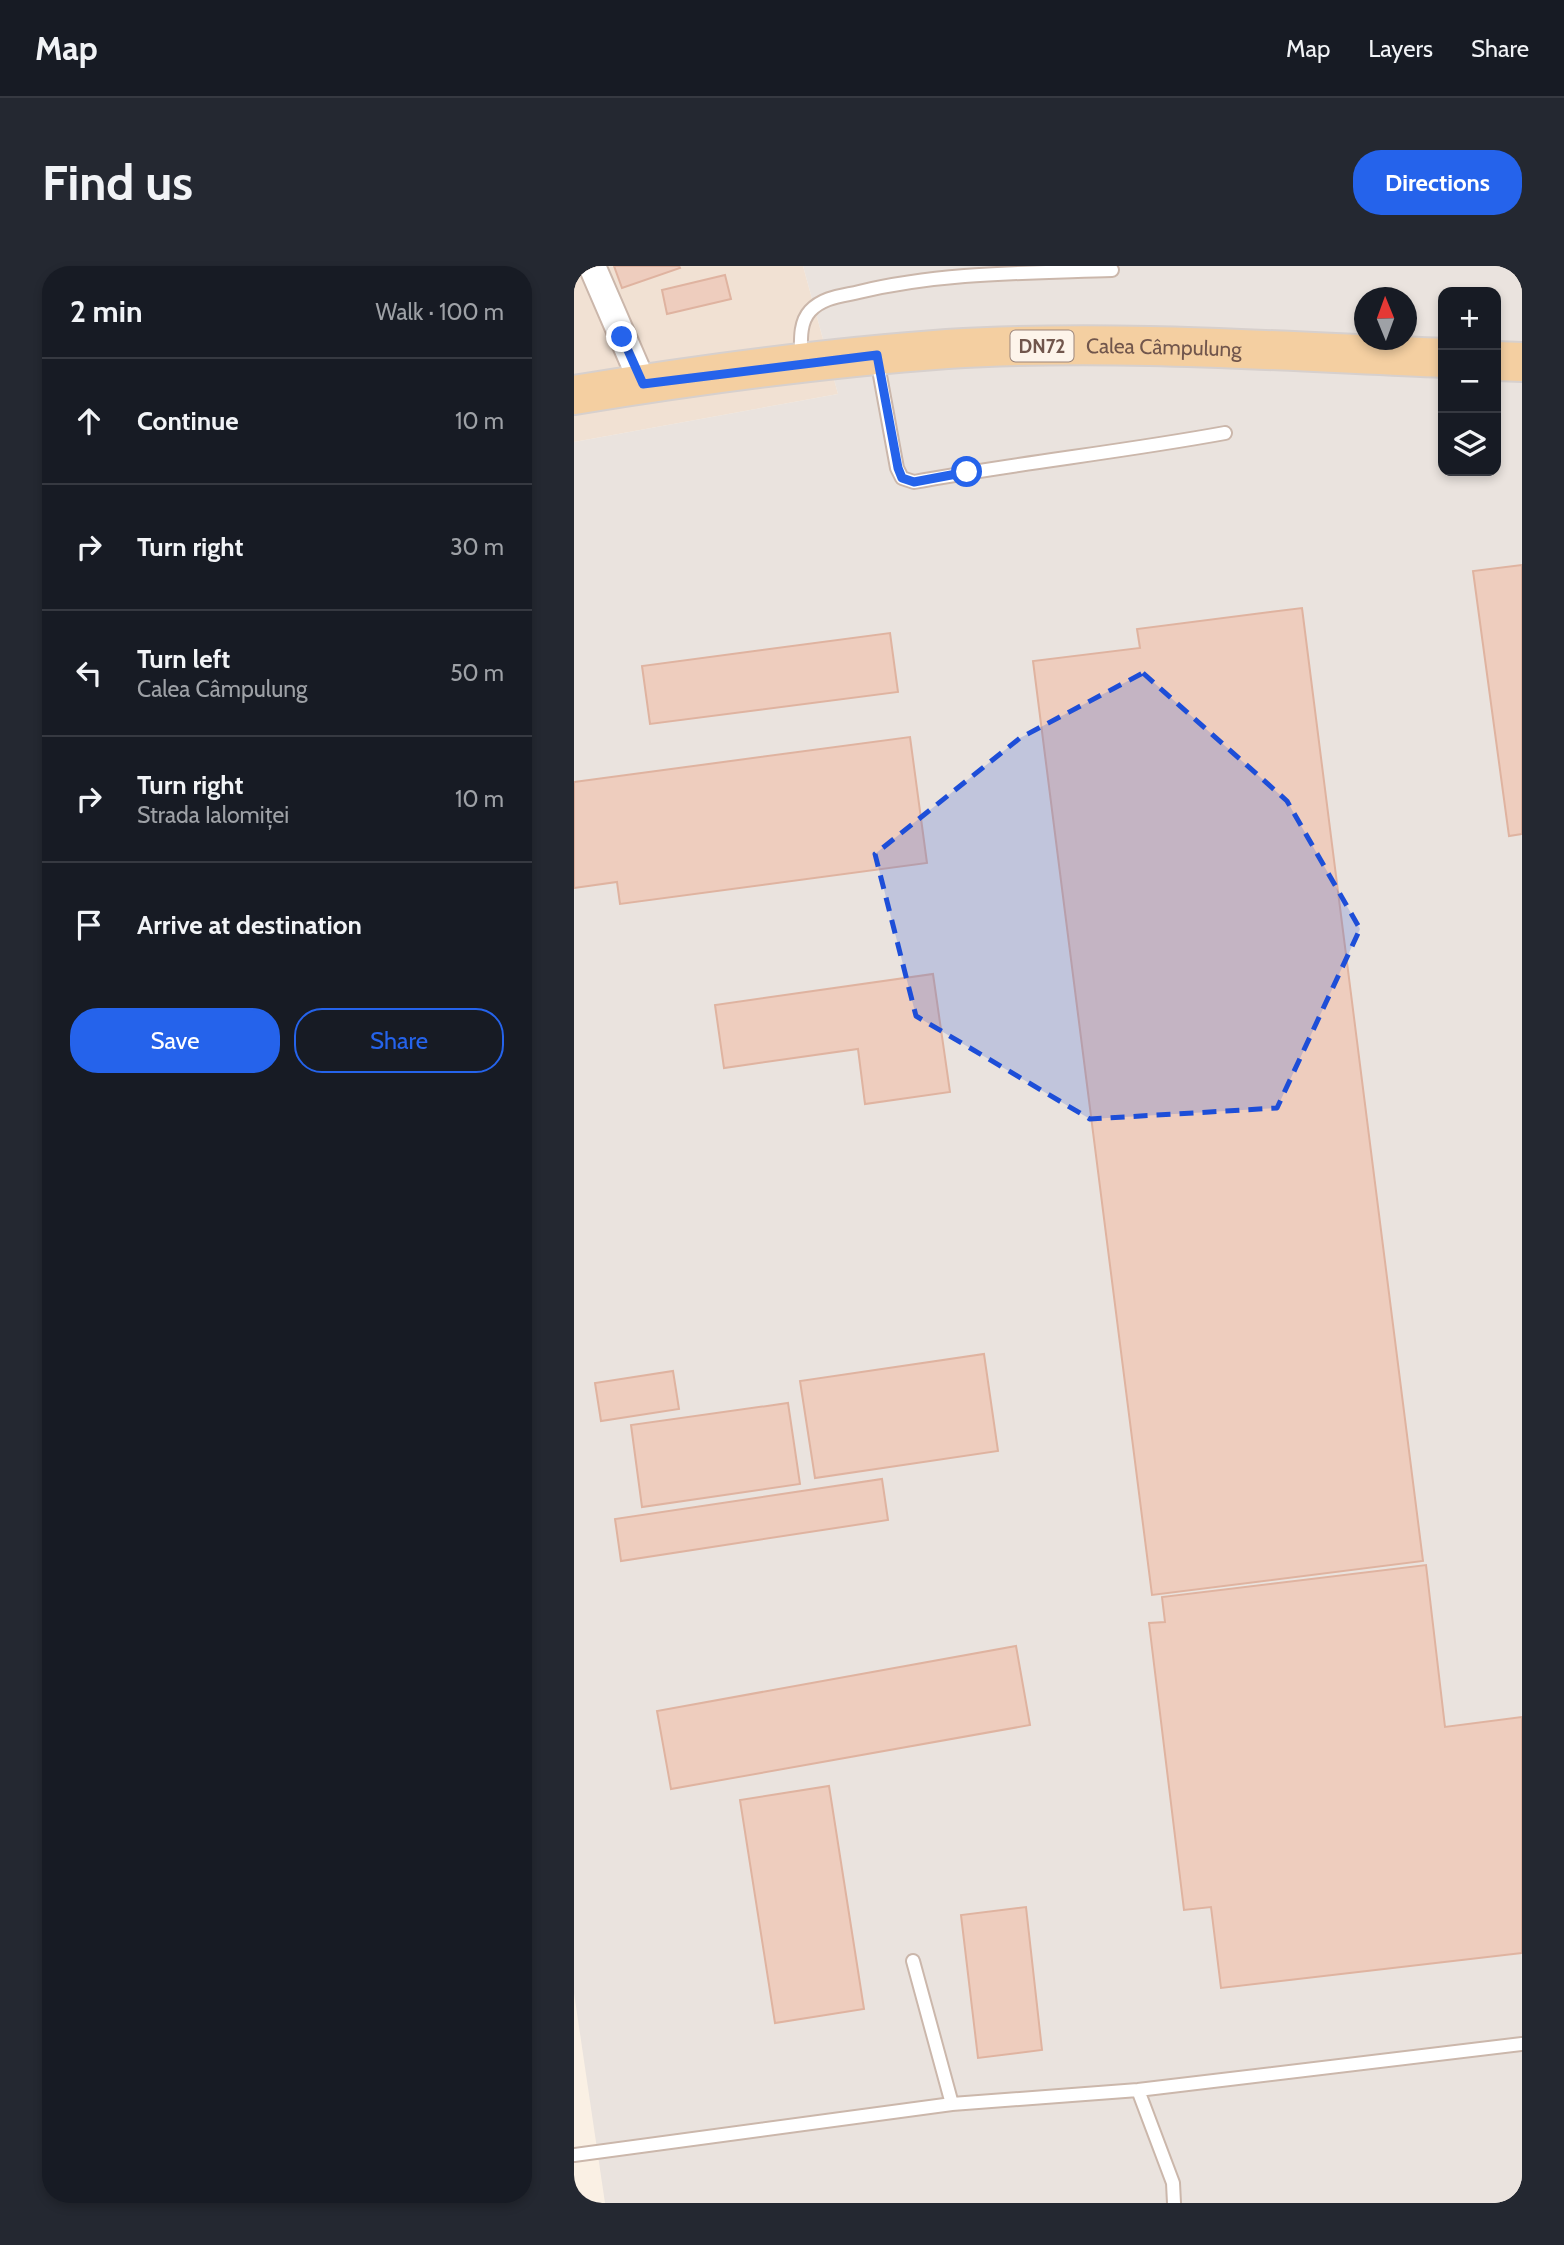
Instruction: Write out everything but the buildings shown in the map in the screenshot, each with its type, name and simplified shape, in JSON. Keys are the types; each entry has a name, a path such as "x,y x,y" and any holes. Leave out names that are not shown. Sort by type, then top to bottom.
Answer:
{"main road":[{"name":"Calea Câmpulung","path":"574,395 801,363 948,349 1175,347 1438,358"},
{"path":"1501,361 1522,362"}],"street":[{"path":"592,266 643,384"}],"lane":[{"path":"801,363 801,332 808,313 822,301 891,285 965,275 1112,270"},
{"path":"877,355 898,468 902,478 914,482 1225,433"},
{"path":"914,1961 952,2104"},
{"path":"574,2155 952,2104 1139,2090 1522,2044"},
{"path":"1139,2090 1172,2183 1174,2203"}],"highlighted area":[{"path":"1143,673 1287,801 1360,929 1277,1108 1090,1119 916,1016 875,854 1020,738"}],"shaded area":[{"path":"574,266 803,266 838,394 574,442"},
{"path":"803,266 1522,266 1522,2203 605,2203 574,1993 574,442 838,394"}],"route":[{"path":"622,337 643,384 877,355 902,478 914,482 967,472"}]}
